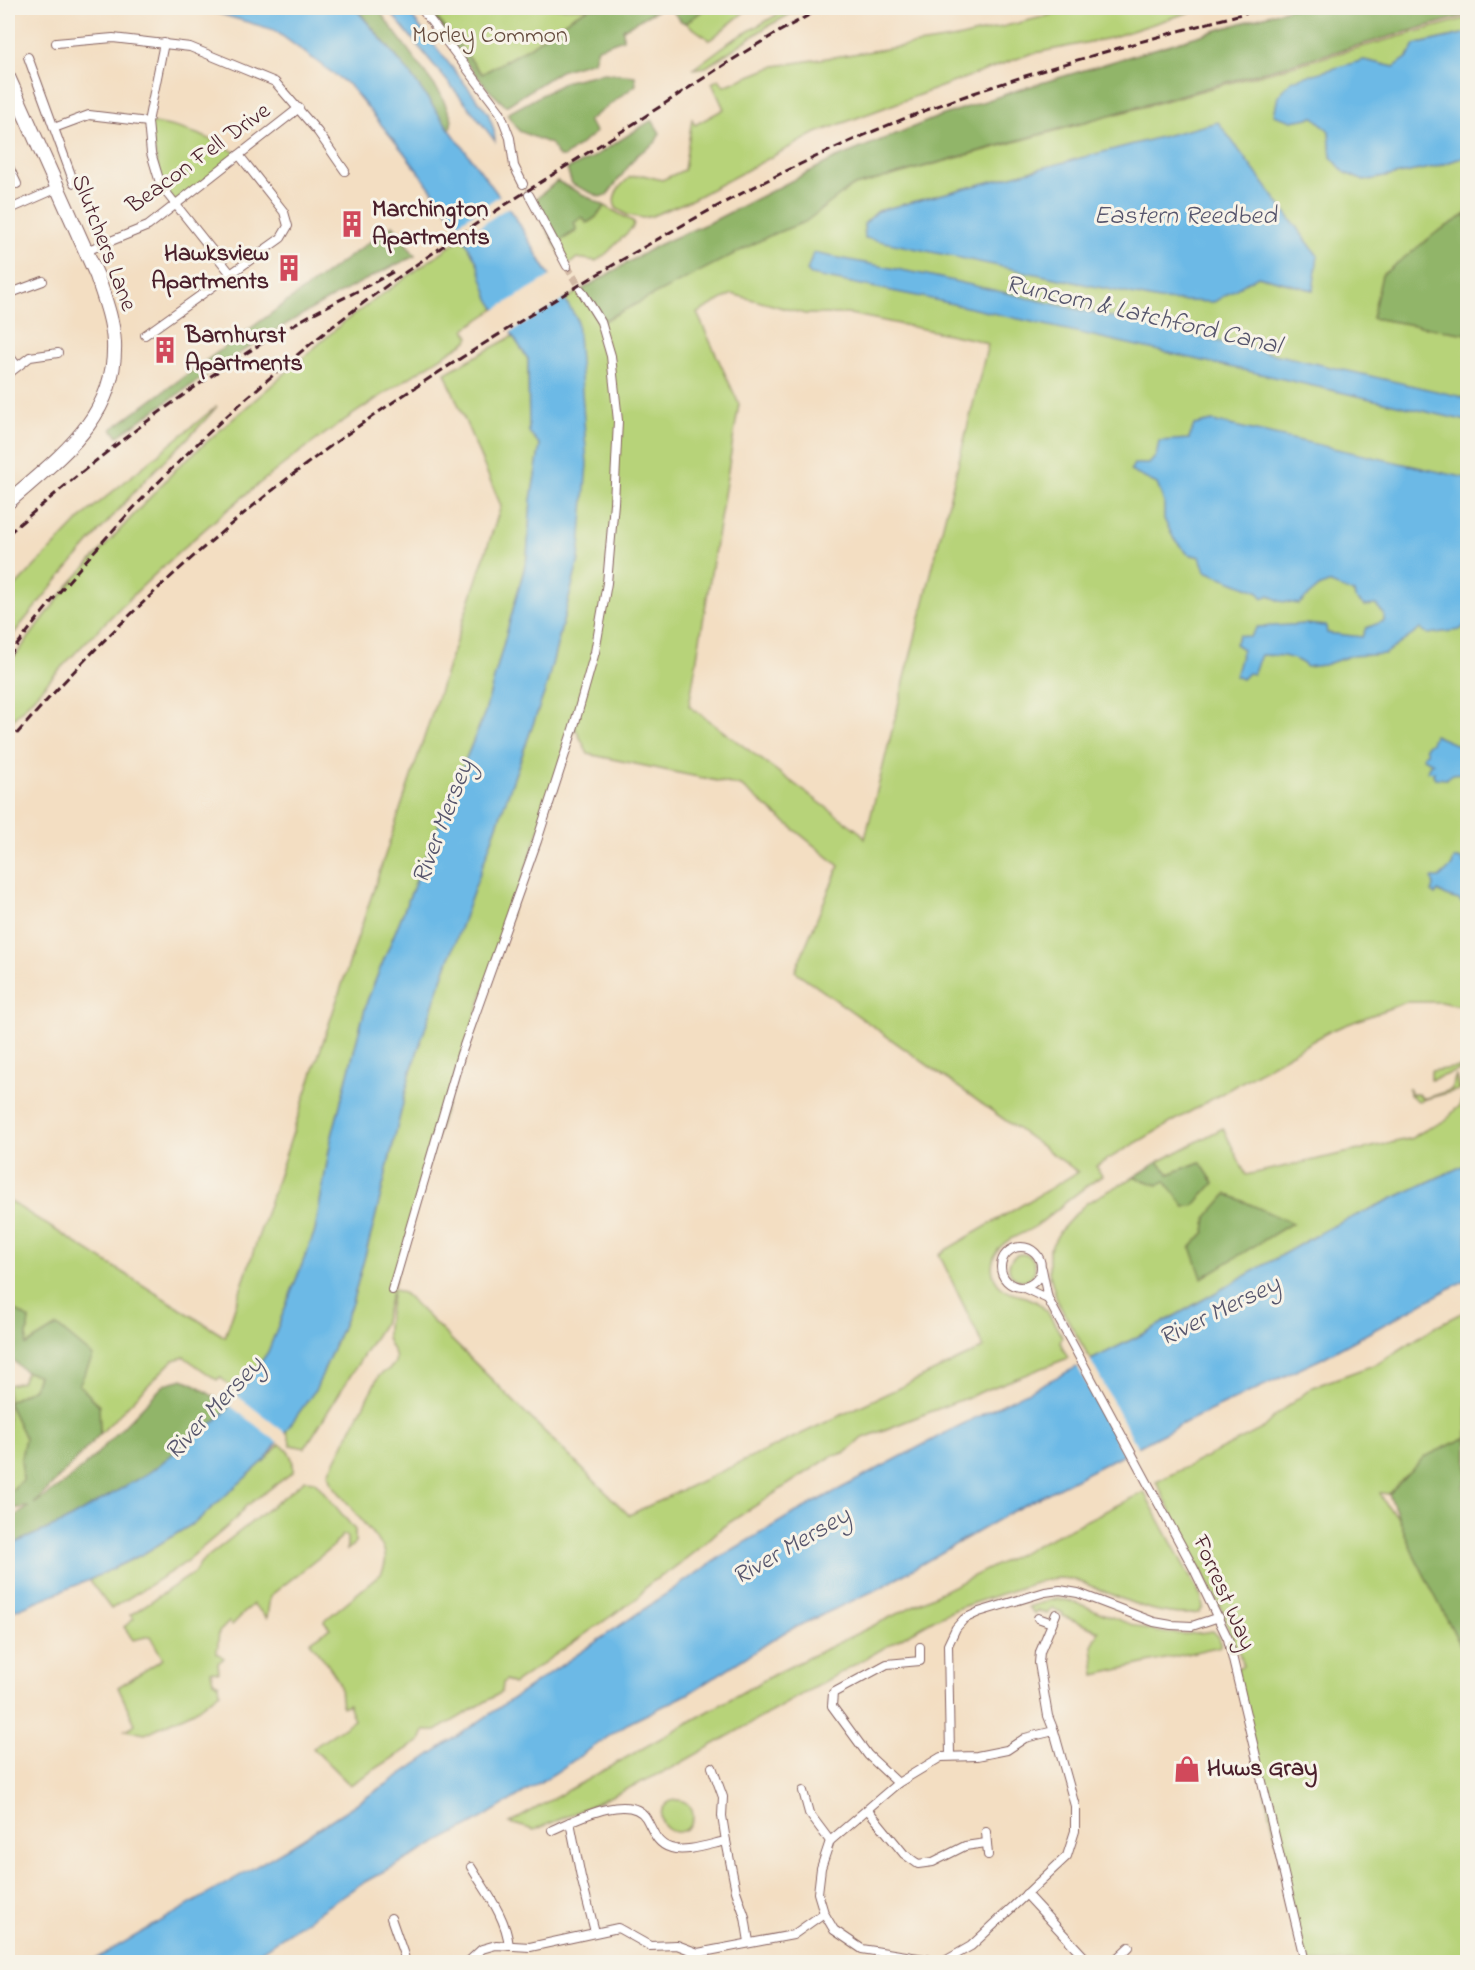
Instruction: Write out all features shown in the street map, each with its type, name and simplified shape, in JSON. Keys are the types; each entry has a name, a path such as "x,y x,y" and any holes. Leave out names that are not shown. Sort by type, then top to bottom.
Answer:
{"highway":[{"name":"Slutchers Lane","path":"8,77 86,251 105,301 114,342 113,363 106,394 91,421 69,448 8,502"}],"street":[{"path":"421,8 500,112 510,138 514,166 523,184"},
{"name":"Beacon Fell Drive","path":"56,43 113,38 190,47 275,82 299,108 345,171"},
{"path":"164,43 148,122 151,153 162,186 231,274"},
{"path":"28,57 74,183"},
{"name":"Beacon Fell Drive","path":"86,251 148,226 299,108"},
{"path":"54,128 89,115 148,122"},
{"path":"145,335 281,238 288,226 284,212 239,155"},
{"path":"8,165 17,184"},
{"path":"8,210 58,188"},
{"path":"529,195 567,266"},
{"path":"8,294 43,281"},
{"path":"392,1290 461,1054 541,830 595,652 607,583 618,422 611,356 602,322 581,290"},
{"path":"8,374 30,357 58,353"},
{"path":"8,354 17,366"},
{"path":"1022,1287 1037,1280 1042,1269 1040,1257 1030,1248 1018,1246 1007,1252 1001,1262 1002,1274 1010,1284 1048,1299"},
{"name":"Forrest Way","path":"1042,1269 1048,1299 1219,1617 1235,1663 1305,1962"},
{"path":"950,1755 948,1645 956,1628 964,1619 979,1612 1051,1590 1078,1593 1162,1623 1192,1626 1219,1617"},
{"path":"1054,1731 1025,1738 1007,1750 976,1756 941,1757 898,1783 830,1841 821,1868 818,1893 824,1913 834,1930 862,1948 943,1962 971,1946 1067,1856 1075,1831 1075,1806 1054,1731 1045,1702 1039,1663 1040,1652 1056,1614"},
{"path":"1038,1617 1052,1623"},
{"path":"898,1783 868,1755 832,1706 833,1693 887,1664 920,1661 920,1647"},
{"path":"712,1767 723,1797 722,1816 726,1841 749,1942"},
{"path":"803,1791 809,1813 830,1841"},
{"path":"552,1830 616,1807 634,1808 645,1815 658,1840 669,1848 679,1850 726,1841"},
{"path":"868,1810 904,1854 918,1864 933,1862 965,1846 986,1843"},
{"path":"570,1822 595,1932"},
{"path":"986,1832 988,1854"},
{"path":"471,1867 502,1918 509,1946"},
{"path":"1026,1894 1089,1962"},
{"path":"468,1962 482,1948 530,1947 618,1928 651,1946 677,1945 698,1953 793,1935 824,1913"},
{"path":"391,1918 405,1962"},
{"path":"1113,1962 1129,1947"}],"green space":[{"path":"356,8 377,8 440,93 452,119 450,130 408,71"},
{"path":"421,8 429,8 482,74 528,48 572,17 590,8 661,8 623,29 623,39 598,48 594,61 560,71 506,106 490,91"},
{"name":"Morley Common","path":"429,8 590,8 572,17 528,48 482,74"},
{"path":"670,8 706,8 686,23 681,21"},
{"path":"706,8 749,8 710,40 686,23"},
{"path":"789,8 802,8 768,26 706,67 693,69 731,41"},
{"path":"1079,8 1202,8 1110,38 1030,54 816,133 693,199 652,216 643,218 627,215 616,208 615,195 630,177 643,175 662,180 684,170 692,119 695,125 724,109 712,83 719,79 724,86 775,66 957,38"},
{"path":"1291,8 1467,8 1467,15 851,187 805,222 771,235 601,322 581,290 658,245 713,221 834,159 938,117 1018,90"},
{"path":"1467,18 1467,33 1414,45 1408,57 1394,67 1364,60 1292,121 1314,116 1329,130 1331,157 1364,181 1435,167 1467,156 1467,214 1437,232 1372,318 1467,334 1467,1007 1440,1002 1406,1002 1330,1031 1096,1166 1102,1176 1036,1226 1001,1246 992,1265 995,1279 1001,1287 1037,1302 1046,1310 1062,1337 1060,1342 1068,1358 861,1439 848,1451 832,1456 721,1528 691,1555 649,1584 640,1596 513,1684 506,1680 503,1683 502,1692 436,1731 424,1731 420,1741 350,1785 313,1748 354,1720 348,1704 343,1707 340,1686 330,1667 310,1642 330,1628 324,1621 381,1574 385,1564 383,1547 332,1484 329,1473 378,1377 395,1362 396,1358 387,1336 393,1289 405,1294 629,1515 984,1348 939,1254 1078,1172 795,971 839,866 741,786 588,754 575,727 484,990 424,1176 383,1324 305,1448 291,1445 286,1430 316,1389 352,1303 410,1074 546,688 579,559 577,319 564,300 581,290 602,322 851,187","holes":["1218,122 1313,290 1258,276 865,238 864,224 878,211","732,294 805,314 850,314 988,344 865,839 861,833 689,706 739,404 697,313"]},
{"path":"603,73 635,76 636,85 588,121 596,132 564,157 559,157 551,144 519,131 507,114 567,81"},
{"path":"652,120 660,133 655,143 637,155 607,195 600,197 572,184 567,169 592,158"},
{"path":"148,122 196,133 239,155 176,204 162,185"},
{"path":"557,181 605,206 595,218 587,223 582,217 574,223 577,230 555,244 533,202"},
{"path":"605,206 634,222 633,227 596,261 577,258 567,266 555,244 577,231 574,223 582,217 587,223 595,218"},
{"path":"1467,214 1467,334 1372,318 1382,275 1437,232"},
{"path":"393,225 415,256 299,316 189,386 118,436 112,429"},
{"path":"463,237 477,262 495,309 465,329 469,337 467,341 340,423 237,501 119,609 8,725 8,665 68,586 178,467 345,321"},
{"path":"513,336 528,359 529,431 540,445 531,500 527,558 485,712 367,1001 331,1140 315,1231 268,1352 239,1394 220,1377 217,1380 184,1357 173,1360 100,1434 99,1405 79,1385 26,1346 29,1319 8,1305 8,1200 225,1337 501,506 445,373"},
{"path":"217,406 110,519 8,641 8,594 83,516"},
{"path":"1467,1066 1467,1078 1463,1069 1431,1080 1431,1071"},
{"path":"1456,1075 1458,1088 1461,1087 1461,1081 1467,1078 1467,1164 1327,1229 1145,1333 1091,1360 1058,1303 1049,1272 1049,1251 1060,1231 1088,1202 1134,1177 1157,1185 1165,1181 1185,1207 1200,1162 1169,1174 1158,1162 1223,1128 1246,1175 1413,1138 1448,1118 1459,1107 1466,1088 1418,1101 1409,1094 1408,1088 1411,1094 1419,1094 1422,1098 1426,1098 1451,1090","holes":["1207,1217 1292,1223 1191,1247 1205,1232"]},
{"path":"1158,1162 1169,1174 1200,1162 1214,1183 1194,1205 1185,1207 1165,1181 1158,1185 1134,1177"},
{"path":"1227,1194 1292,1223 1202,1278 1191,1247 1205,1232 1207,1217"},
{"path":"1022,1254 1031,1258 1035,1267 1031,1276 1022,1280 1013,1276 1009,1267 1013,1258"},
{"path":"8,1305 29,1319 26,1345 57,1326 93,1356 79,1385 99,1405 100,1434 34,1504 67,1481 90,1461 165,1384 183,1379 229,1407 226,1412 150,1472 64,1522 8,1546 8,1521 29,1507 8,1509 8,1493 23,1480 21,1458 25,1438 8,1402 34,1388 38,1375 26,1372 8,1356"},
{"path":"1467,1310 1467,1437 1424,1457 1389,1494 1380,1493 1387,1506 1399,1518 1412,1551 1467,1658 1467,1962 1305,1962 1236,1668 1244,1666 1238,1650 1232,1643 1223,1613 1156,1482 1262,1429 1313,1387 1379,1363 1438,1325"},
{"path":"26,1372 38,1374 34,1388 8,1402 8,1385 22,1382"},
{"path":"8,1402 25,1438 21,1458 23,1480 8,1493"},
{"path":"1467,1437 1467,1479 1463,1487 1468,1498 1467,1658 1412,1551 1389,1494 1424,1457"},
{"path":"280,1444 291,1456 293,1472 245,1507 235,1520 182,1565 111,1609 89,1580 143,1554 196,1522"},
{"path":"305,1480 314,1481 318,1485 355,1530 355,1543 347,1550 347,1536 343,1535 331,1548 270,1596 267,1618 253,1604 232,1625 229,1622 219,1632 217,1653 224,1658 218,1663 219,1672 211,1671 213,1681 219,1684 220,1692 194,1711 145,1734 125,1730 135,1724 118,1687 163,1659 150,1636 133,1640 124,1627 134,1619 130,1615 194,1573 201,1562"},
{"path":"1144,1492 1202,1599 1203,1608 1198,1613 1182,1614 1149,1609 1072,1579 1058,1578 1041,1581 961,1607 935,1619 672,1768 568,1816 534,1830 510,1823 773,1675"},
{"path":"1054,1599 1077,1603 1129,1624 1154,1631 1181,1634 1213,1631 1221,1646 1095,1675 1092,1646 1099,1631 1063,1616 1063,1613 1052,1608 1047,1614 1037,1610 1035,1614 1028,1607"},
{"path":"677,1800 688,1805 693,1816 688,1827 677,1832 666,1827 661,1816 666,1805"}],"water":[{"name":"River Mersey","path":"200,8 355,8 408,71 517,220 577,319 587,464 579,559 546,688 410,1074 352,1303 316,1389 265,1460 196,1522 143,1554 89,1580 8,1613 8,1546 64,1522 150,1472 226,1412 268,1352 315,1231 331,1140 367,1001 485,712 527,558 531,500 540,445 529,432 528,359 489,299 477,262 452,217 350,86 274,30"},
{"path":"387,8 405,8 488,113 495,141 475,115"},
{"path":"1467,33 1467,156 1435,167 1364,181 1345,173 1331,157 1329,131 1314,117 1292,121 1274,115 1278,96 1292,80 1364,60 1394,67 1408,57 1414,45"},
{"name":"Eastern Reedbed","path":"1218,122 1318,256 1313,290 1258,276 1214,302 1159,300 865,238 864,224 878,211"},
{"path":"813,253 927,275 1467,398 1467,421 922,297 811,275 807,271"},
{"path":"1212,421 1467,478 1467,623 1460,630 1428,634 1421,629 1385,654 1350,656 1324,665 1307,667 1291,658 1261,655 1253,674 1248,673 1242,679 1235,676 1243,649 1235,644 1239,635 1250,637 1257,627 1305,624 1326,626 1327,633 1362,637 1366,628 1384,621 1384,614 1376,605 1365,606 1355,598 1354,593 1328,583 1319,587 1299,604 1279,601 1269,595 1263,598 1257,591 1205,571 1200,557 1188,554 1174,539 1164,519 1164,502 1157,484 1130,471 1134,464 1149,464 1156,456 1159,441 1189,439 1194,425"},
{"path":"1434,735 1455,744 1467,744 1467,764 1462,773 1453,774 1446,779 1435,778 1434,772 1427,771 1433,763 1423,758 1423,755 1427,753 1425,747"},
{"path":"1454,859 1462,859 1463,863 1467,863 1467,909 1459,900 1438,891 1435,895 1432,892 1434,886 1432,878 1439,878 1452,866"},
{"name":"River Mersey","path":"1467,1164 1467,1279 1321,1359 1188,1421 1013,1511 882,1587 785,1632 688,1694 627,1724 555,1773 474,1823 359,1885 245,1962 90,1962 286,1849 390,1782 722,1556 789,1516 951,1430 1145,1333 1327,1229"}],"pier":[{"path":"502,194 510,206 461,239 454,226"},
{"path":"552,275 567,298 508,334 493,311"},
{"path":"1089,1357 1139,1450 1125,1457 1076,1364"},
{"path":"235,1394 287,1434 280,1444 228,1404"}],"tunnel":[{"path":"567,266 581,290"}],"railway":[{"path":"8,657 87,559 130,512 220,423 316,340 396,279 489,215 744,53 823,8"},
{"path":"8,744 128,617 215,538 260,501 399,398 621,260 745,191 830,150 922,112 1067,63 1263,8"},
{"path":"8,534 110,450 181,397 305,318 393,272"}],"place":[{"name":"Marchington Apartments","path":"352,224"},
{"name":"Hawksview Apartments","path":"289,268"},
{"name":"Barnhurst Apartments","path":"165,350"},
{"name":"Huws Gray","path":"1187,1769"}],"water label":[{"name":"Runcorn & Latchford Canal","path":"1143,316"}]}
